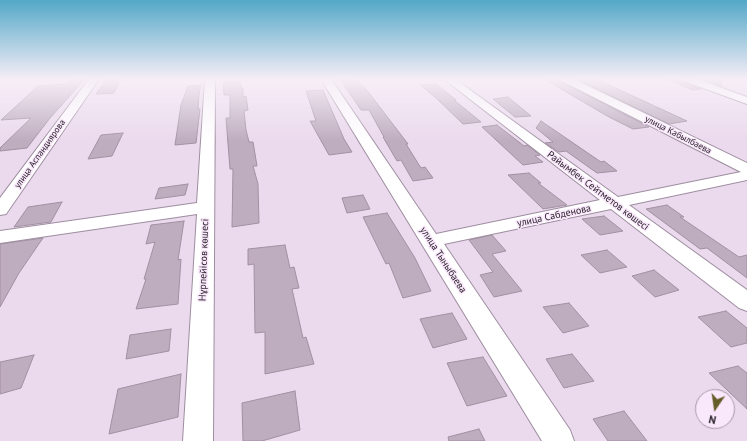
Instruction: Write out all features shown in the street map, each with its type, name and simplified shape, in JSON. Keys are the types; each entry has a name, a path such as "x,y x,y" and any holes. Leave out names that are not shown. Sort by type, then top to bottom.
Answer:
{"street":[{"name":"улица Аспандиярова","path":"0,210 79,100"},
{"name":"Нұрпейісов көшесі","path":"198,441 209,100"},
{"name":"улица Тыныбаева","path":"339,100 559,441"},
{"name":"Райымбек Сейтметов көшесі","path":"476,100 747,302"},
{"name":"улица Кабылбаева","path":"607,100 747,169"},
{"name":"улица Сабденова","path":"431,241 615,204 747,175"},
{"path":"0,238 206,207"}],"building":[{"path":"23,100 67,100 27,148 0,151 0,148 31,118 1,120"},
{"path":"183,100 199,100 198,109 200,109 196,143 175,145"},
{"path":"230,100 247,100 248,110 244,111 246,130 249,142 253,142 257,166 253,166 258,184 259,223 232,227 233,169 230,169 226,118 230,118"},
{"path":"309,100 327,100 344,139 352,152 329,155 310,121 316,121"},
{"path":"354,100 374,100 408,144 406,144 421,168 425,167 433,178 413,181 401,160 397,161 369,110 361,110"},
{"path":"438,100 455,100 454,100 481,122 463,124"},
{"path":"494,100 511,100 531,116 515,117"},
{"path":"579,100 595,100 649,127 633,129"},
{"path":"619,100 641,100 687,121 669,124"},
{"path":"541,121 601,162 604,161 617,171 597,173 566,151 559,152 545,143 553,142 536,128"},
{"path":"497,125 524,146 527,145 540,155 535,156 543,162 523,165 482,127"},
{"path":"123,133 112,156 88,159 101,135"},
{"path":"529,173 541,183 538,183 567,205 543,209 508,175"},
{"path":"188,184 185,195 155,199 159,188"},
{"path":"363,195 370,209 347,213 342,198"},
{"path":"62,202 51,222 14,227 28,207"},
{"path":"667,205 684,217 680,217 739,257 747,255 747,278 707,248 700,249 646,209"},
{"path":"387,213 415,258 431,291 403,298 389,263 386,264 363,217"},
{"path":"604,216 623,231 600,235 582,219"},
{"path":"184,221 178,260 181,259 178,304 136,309 146,279 144,279 155,242 146,244 151,225"},
{"path":"492,235 506,251 492,254 522,291 494,297 480,275 493,272 469,240"},
{"path":"43,238 19,273 0,307 0,244"},
{"path":"285,245 290,268 294,267 299,288 292,289 303,338 306,337 314,364 265,374 265,332 255,333 254,264 248,265 248,249"},
{"path":"607,250 627,267 600,273 581,255"},
{"path":"654,270 679,290 655,297 632,276"},
{"path":"569,303 589,326 563,333 543,307"},
{"path":"726,311 747,328 747,343 731,347 698,317"},
{"path":"452,313 467,339 433,348 420,319"},
{"path":"171,329 169,351 126,359 130,335"},
{"path":"572,354 594,381 564,388 546,359"},
{"path":"34,355 21,388 0,394 0,362"},
{"path":"483,357 507,396 467,406 447,363"},
{"path":"738,366 747,373 747,409 735,398 735,389 726,389 709,373"},
{"path":"181,374 178,417 109,434 118,389"},
{"path":"295,391 300,430 262,441 243,441 242,403"},
{"path":"624,411 647,441 608,441 593,419"},
{"path":"479,429 485,441 449,441 448,437"}]}
